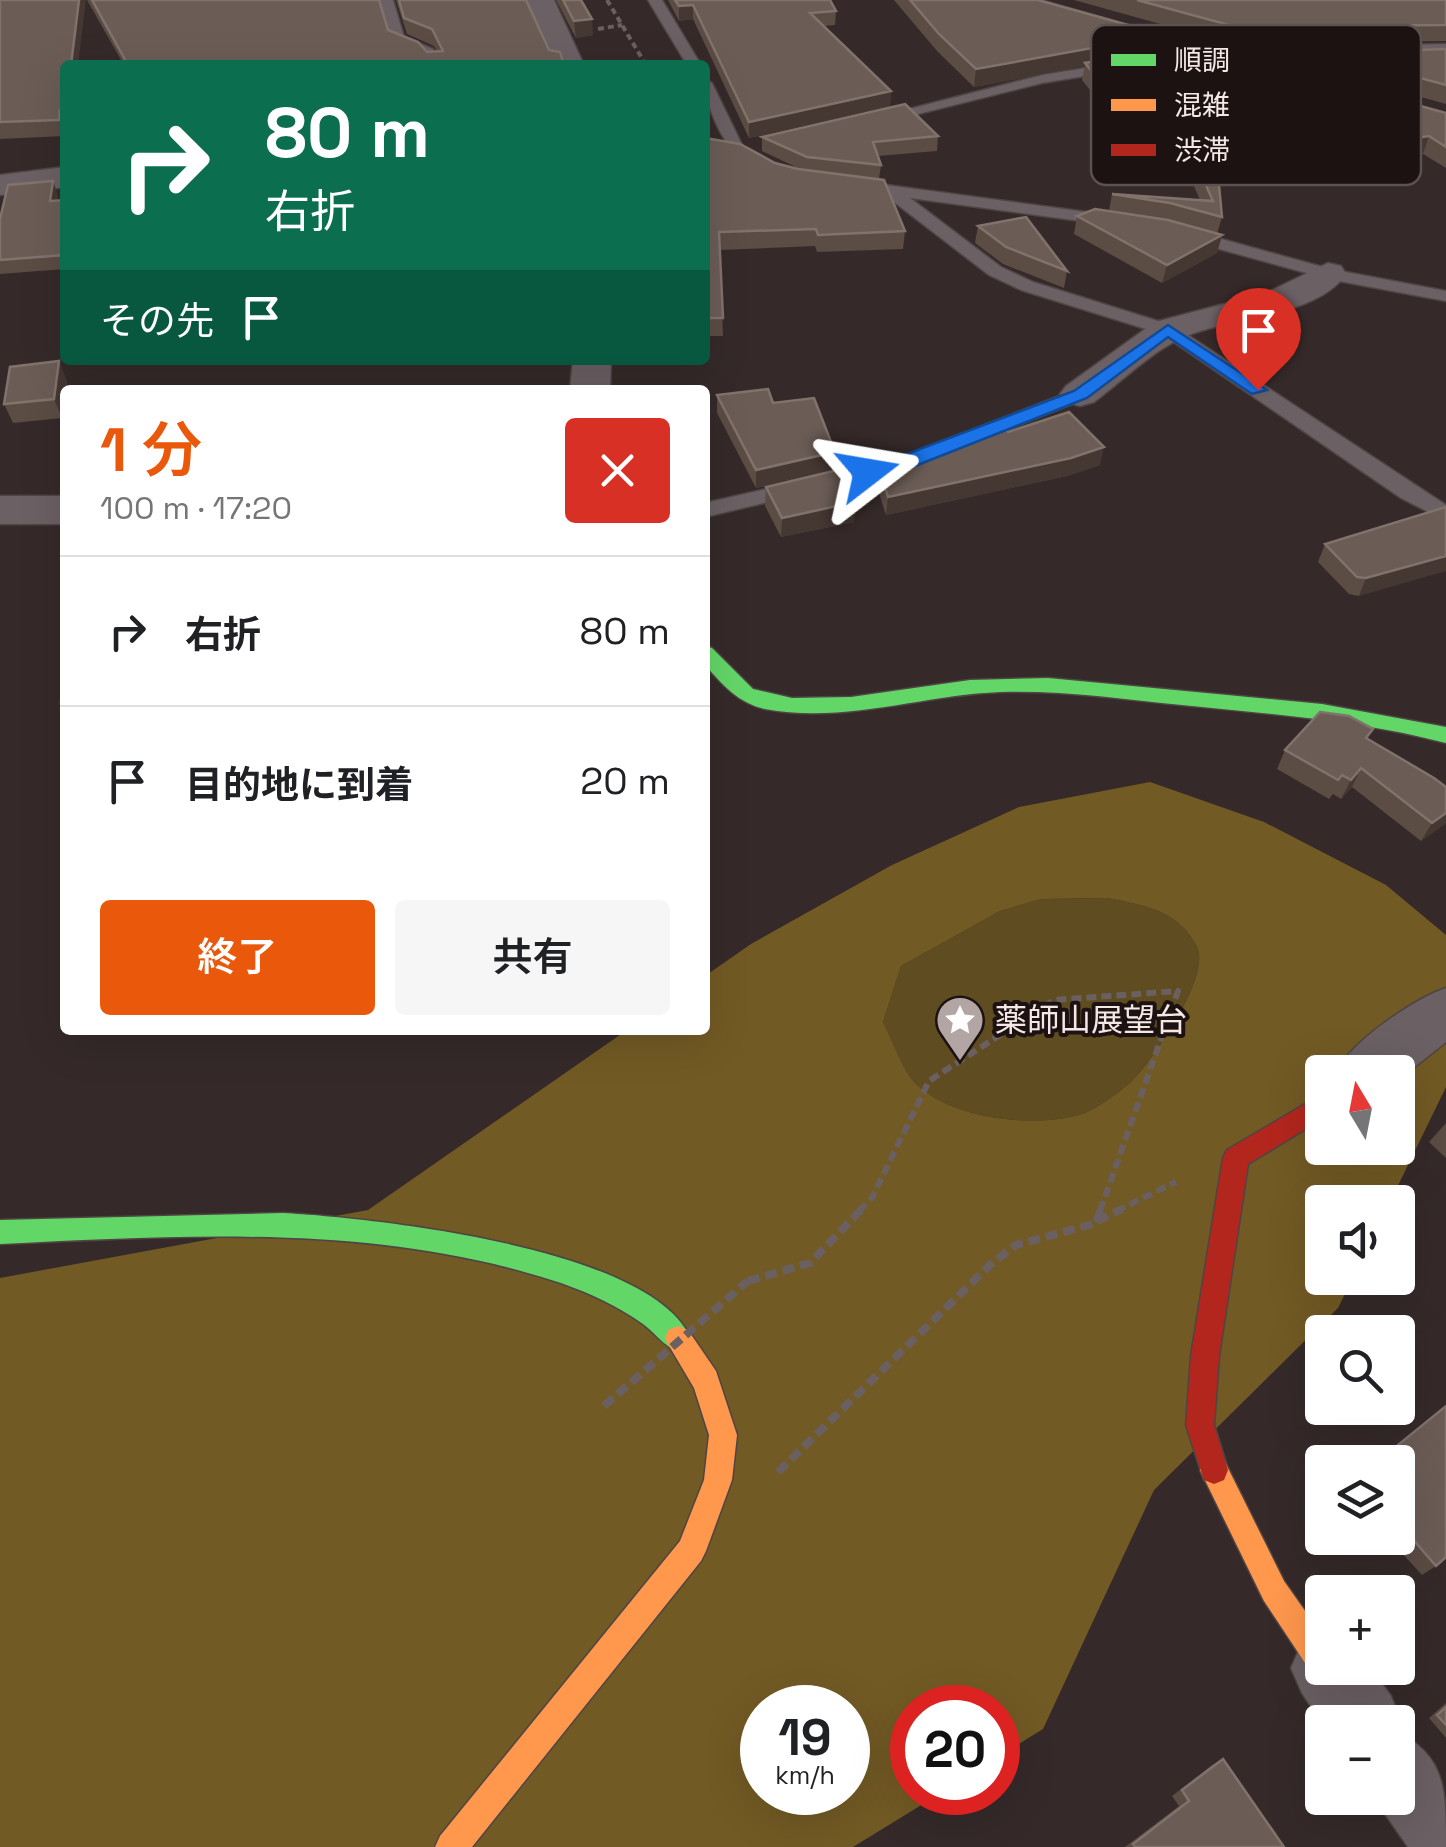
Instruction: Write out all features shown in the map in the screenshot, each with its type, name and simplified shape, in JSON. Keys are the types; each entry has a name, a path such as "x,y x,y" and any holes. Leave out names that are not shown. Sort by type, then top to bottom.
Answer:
{"street":[{"path":"538,0 567,60"},
{"path":"1026,0 1115,25"},
{"path":"1421,55 1446,54"},
{"path":"0,185 60,178"},
{"path":"1080,394 1168,330 1279,301 1328,274"},
{"path":"0,510 60,510"},
{"path":"710,658 748,694 761,701 834,704 997,686 1076,688 1349,712 1446,735"},
{"path":"1389,1055 1446,1012"},
{"path":"1305,1118 1236,1158 1205,1356 1200,1425 1219,1486 1274,1591 1305,1636"},
{"path":"0,1232 242,1222 354,1227 522,1258 643,1306 693,1356 707,1380 723,1434 714,1501 691,1551 451,1847"},
{"path":"1415,1793 1446,1837"}],"lane":[{"path":"386,0 397,40 428,52 433,60"},
{"path":"654,0 691,60"},
{"path":"865,122 1042,79 1091,72"},
{"path":"710,92 731,132 720,145"},
{"path":"720,145 770,142"},
{"path":"720,145 782,174"},
{"path":"838,184 1129,223"},
{"path":"889,190 994,272 1168,330 1408,493 1446,514"},
{"path":"1165,229 1328,274 1446,296"},
{"path":"710,509 904,464 1080,394"}],"path":[{"path":"607,0 643,60"},
{"path":"598,29 622,26"},
{"path":"604,1406 748,1281 810,1263 872,1198 929,1080 1054,1000 1178,990 1096,1222"},
{"path":"714,1501 747,1502 990,1264 1016,1245 1096,1222 1236,1158"}],"shaded area":[{"path":"1150,782 1264,822 1386,885 1446,935 1446,1087 1415,1151 1415,1055 1305,1055 1305,1165 1408,1165 1398,1185 1305,1185 1305,1295 1344,1295 1338,1308 1331,1315 1305,1315 1305,1341 1154,1490 1043,1729 1020,1743 1020,1685 890,1685 890,1815 905,1815 853,1847 0,1847 0,1278 368,1210 620,1035 710,1035 710,973 751,944 892,865 1019,807","holes":["1107,898 1159,911 1180,925 1197,947 1196,977 1154,1054 1133,1080 1109,1099 1082,1114 1015,1120 944,1103 910,1077 883,1022 901,966 1000,911 1041,899"]},
{"path":"1107,898 1170,917 1189,935 1199,960 1196,977 1178,1016 1133,1080 1088,1112 1062,1118 1015,1120 944,1103 910,1077 883,1022 901,966 1000,911 1041,899"}],"building":[{"path":"0,0 79,0 72,60 60,60 59,120 0,122"},
{"path":"92,0 379,0 388,30 418,42 427,52 443,51 432,29 404,18 399,0 526,0 549,50 560,52 562,60 125,60"},
{"path":"563,0 581,0 592,19 574,21"},
{"path":"675,0 830,0 836,11 810,13 891,91 749,122 693,5 679,6"},
{"path":"910,0 1038,0 1128,25 1091,25 1091,48 976,69"},
{"path":"1137,0 1446,0 1446,25 1229,25"},
{"path":"1446,49 1446,85 1421,78 1421,50"},
{"path":"905,104 938,136 873,142 881,165 807,157 762,137"},
{"path":"1421,106 1446,113 1446,147 1429,136 1421,137"},
{"path":"710,139 740,144 775,163 798,169 884,180 905,231 818,235 816,229 719,232 723,318 710,318"},
{"path":"53,181 50,201 60,200 60,255 0,260 0,219 8,185"},
{"path":"1206,185 1219,185 1222,217 1170,203 1112,194 1213,201"},
{"path":"1095,209 1168,220 1222,235 1167,265 1077,216"},
{"path":"1026,217 1067,271 1006,247 978,226"},
{"path":"59,361 54,399 4,404 10,367"},
{"path":"768,389 773,403 814,398 835,452 756,470 717,395"},
{"path":"1069,412 1104,447 1071,458 888,497 881,475 1006,429 1008,432"},
{"path":"842,469 855,502 782,518 766,487"},
{"path":"1446,507 1446,556 1366,578 1357,577 1325,544"},
{"path":"1320,712 1349,716 1373,729 1366,738 1446,787 1446,813 1432,823 1361,768 1351,780 1342,775 1338,780 1285,750"},
{"path":"1446,1406 1446,1557 1436,1566 1415,1542 1415,1445 1398,1445"},
{"path":"1446,1707 1446,1725 1437,1715"},
{"path":"1223,1759 1284,1847 1135,1847 1133,1844 1189,1801 1182,1790"}],"traffic: fast":[{"path":"710,659 746,694 792,705 851,704 970,687 1048,686 1322,711 1446,735"},
{"path":"0,1232 283,1224 423,1237 492,1251 593,1283 653,1315 678,1339"}],"traffic: slow":[{"path":"451,1847 691,1551 718,1480 723,1435 706,1381 678,1339"},
{"path":"1214,1470 1274,1591 1305,1636"}],"traffic: jam":[{"path":"1026,0 1116,25"},
{"path":"1214,1470 1200,1425 1205,1356 1236,1158 1305,1118"}],"place":[{"name":"薬師山展望台","path":"960,1062"}],"route":[{"path":"868,472 904,464 991,432 1080,394 1168,330 1258,390"}]}
